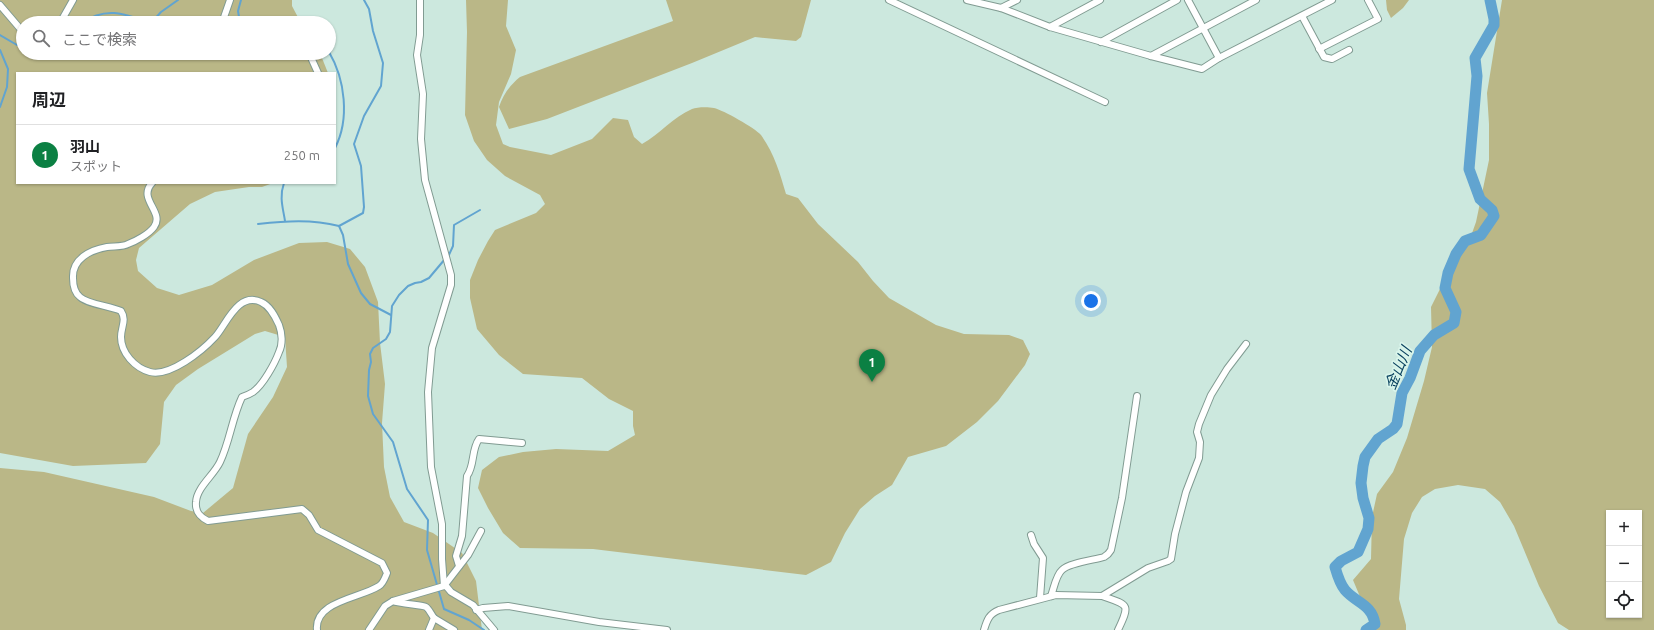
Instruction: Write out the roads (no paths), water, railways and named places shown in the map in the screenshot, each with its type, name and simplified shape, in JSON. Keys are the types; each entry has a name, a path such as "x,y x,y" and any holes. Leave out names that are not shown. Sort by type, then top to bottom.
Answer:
{"street":[{"path":"64,16 73,0"},
{"path":"224,16 230,0"},
{"path":"420,0 420,35 418,55 423,94 422,139 425,180 451,275 451,285 432,348 428,392 431,467 442,524 442,559 445,586 451,592 474,605 476,610 494,630"},
{"path":"890,0 1105,102"},
{"path":"967,0 1001,8 1050,27 1101,42 1202,69 1219,58 1302,16 1324,2 1332,0"},
{"path":"1001,8 1017,0"},
{"path":"1050,27 1100,0"},
{"path":"1101,42 1177,0"},
{"path":"1188,0 1219,58"},
{"path":"1151,56 1256,0"},
{"path":"1319,49 1378,19 1368,0"},
{"path":"0,5 16,24"},
{"path":"1302,16 1324,57 1332,58 1349,50"},
{"path":"312,60 318,72"},
{"path":"152,184 147,193 148,199 156,214 157,220 153,228 128,245 105,248 87,254 77,261 73,269 74,289 80,298 86,301 104,305 120,311 124,317 124,327 121,336 123,348 127,355 137,365 149,372 157,373 168,371 198,353 216,336 236,308 243,302 251,299 258,301 273,312 282,338 280,351 265,379 253,392 242,397 219,463 201,489 196,501 197,510 200,516 208,521 302,509 309,515 318,530 382,563 387,573 380,586 329,607 321,615 317,626 318,630"},
{"path":"1102,596 1135,574 1171,559 1175,534 1186,492 1199,458 1200,442 1197,432 1199,424 1211,395 1227,369 1246,344"},
{"path":"1051,596 1059,574 1064,568 1104,557 1111,550 1122,498 1137,396"},
{"path":"459,566 456,556 462,536 467,476 472,469 475,444 478,439 522,443"},
{"path":"369,630 385,606 393,601 445,586 481,531"},
{"path":"1031,535 1034,544 1043,558 1040,598"},
{"path":"984,630 987,619 991,613 1040,598 1051,596 1102,596 1123,603 1126,607 1127,610 1118,630"},
{"path":"393,601 401,604 422,605 426,607 434,618 454,630"},
{"path":"476,610 508,606 599,622 667,630"},
{"path":"429,630 434,618"}],"waterway":[{"path":"157,16 178,0"},
{"path":"239,16 238,11 241,0"},
{"path":"339,226 363,213 364,207 361,166 354,144 364,116 381,86 383,63 373,31 369,9 364,0"},
{"name":"金山川","path":"1366,630 1375,624 1371,612 1345,590 1340,582 1335,567 1341,561 1358,552 1368,529 1369,518 1363,498 1361,483 1365,457 1378,439 1393,429 1397,424 1402,393 1410,378 1420,351 1434,335 1454,323 1456,312 1445,288 1448,273 1456,254 1465,241 1481,235 1494,216 1492,210 1480,199 1469,169 1477,76 1475,58 1494,25 1490,0"},
{"path":"96,16 108,13 128,16"},
{"path":"0,35 16,44"},
{"path":"0,50 8,69 7,87 0,107"},
{"path":"333,60 339,74 344,99 343,125 336,146"},
{"path":"284,184 282,207 285,221"},
{"path":"448,257 453,246 454,225 480,210"},
{"path":"258,224 298,221 319,222 339,226 343,235 348,264 361,293 370,304 391,315"},
{"path":"445,259 429,278 408,286 399,295 392,306 390,332 386,339 373,348 370,354 371,362 369,370 368,396 373,414 393,442 407,489 428,520 427,550 444,609 469,620 484,630"}],"place":[{"name":"羽山","path":"872,382"}]}
